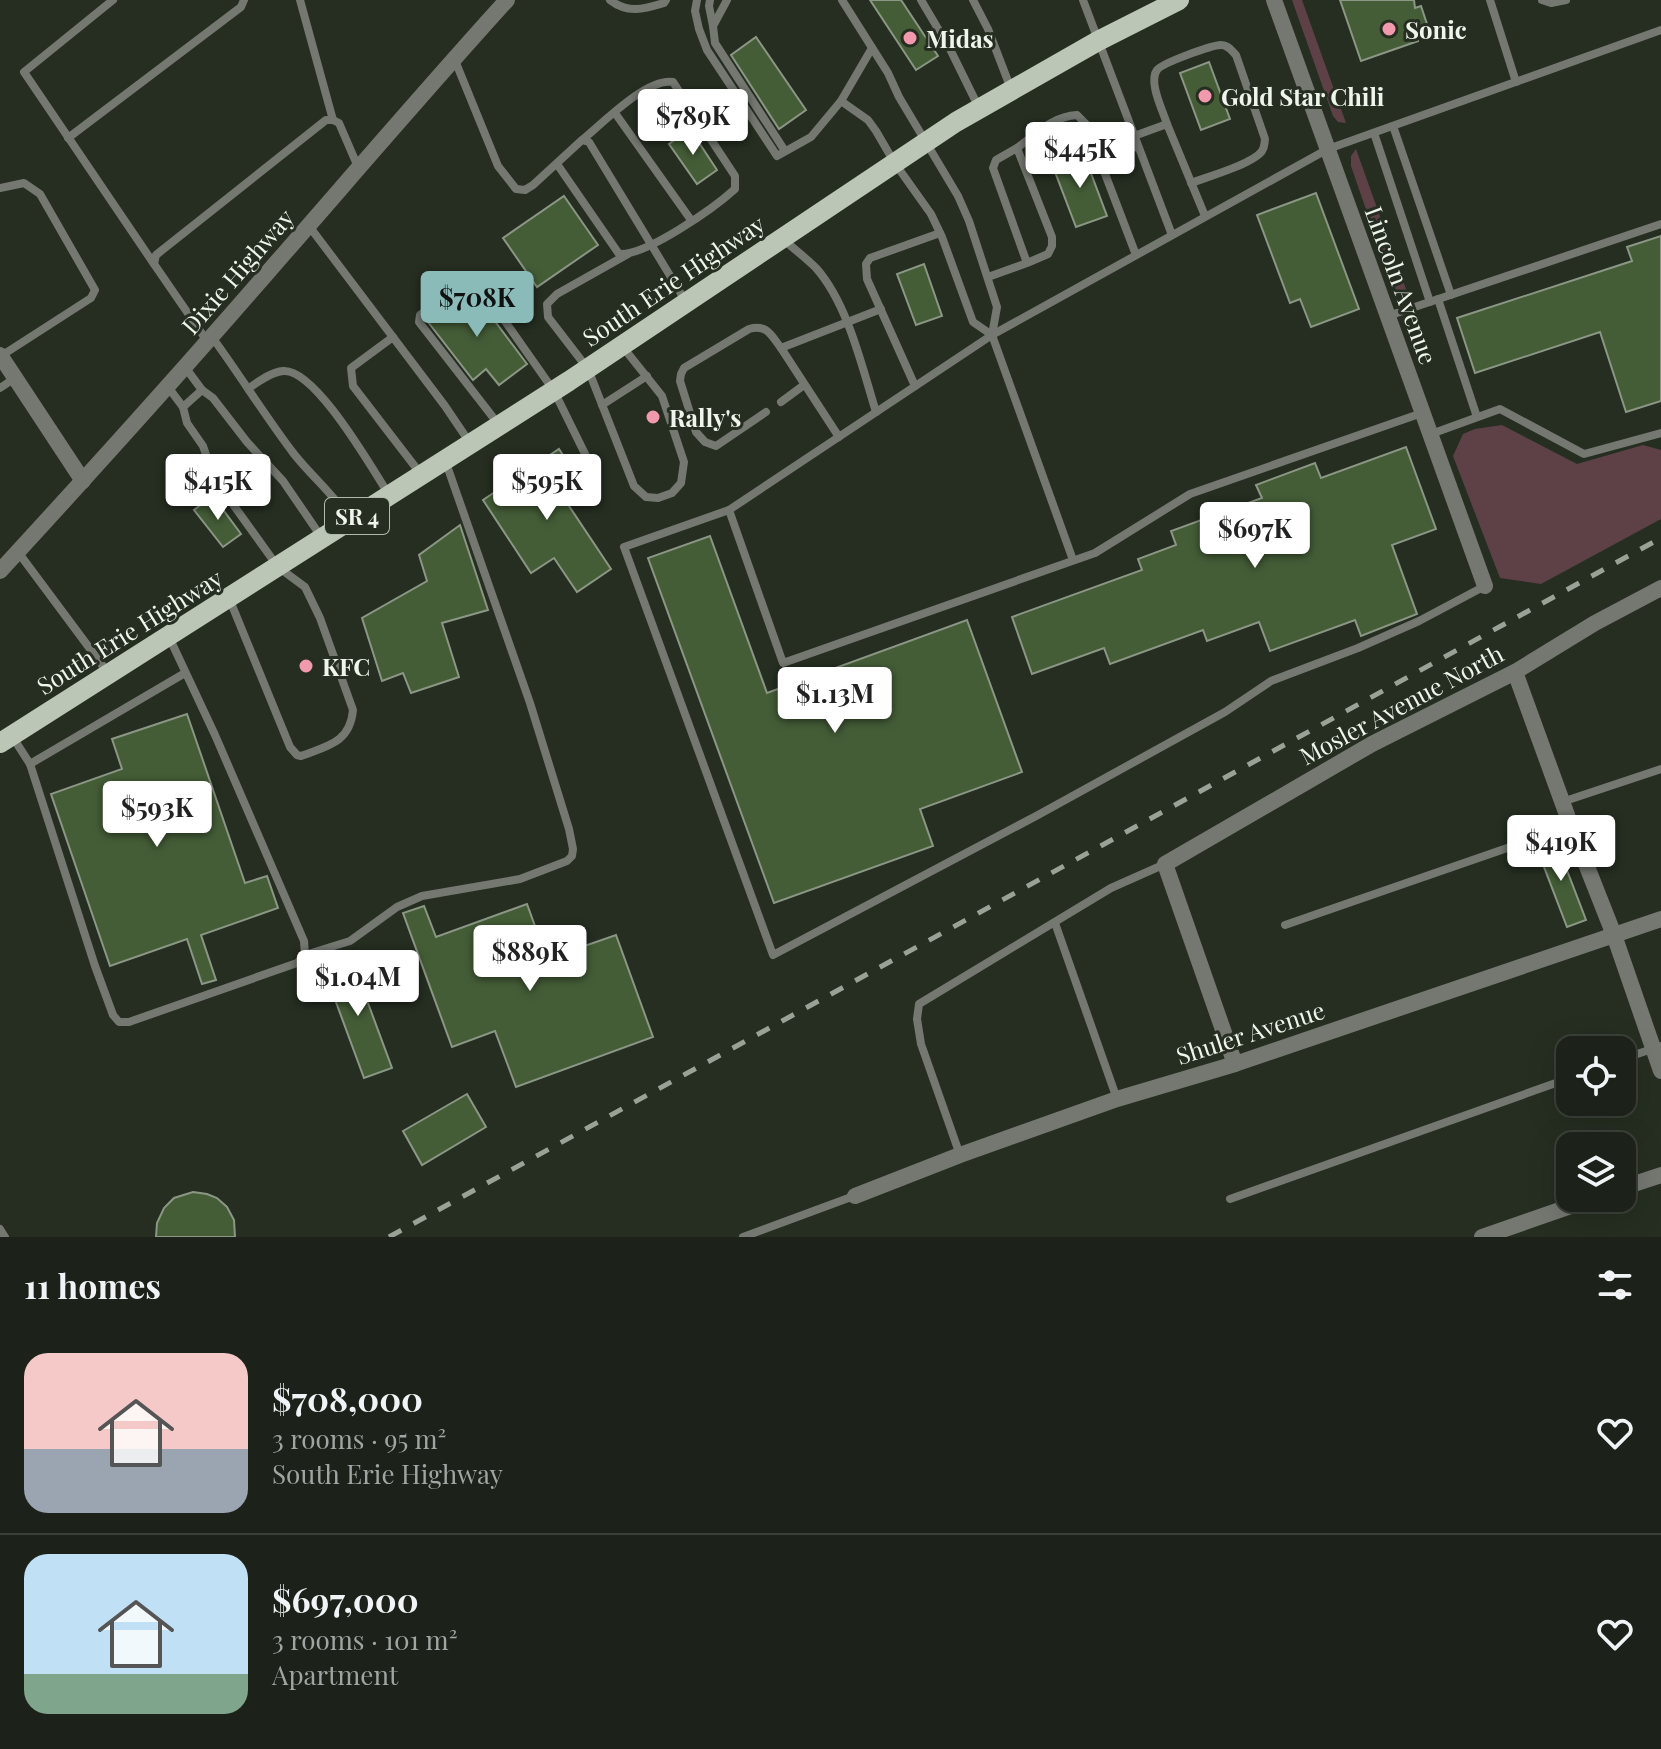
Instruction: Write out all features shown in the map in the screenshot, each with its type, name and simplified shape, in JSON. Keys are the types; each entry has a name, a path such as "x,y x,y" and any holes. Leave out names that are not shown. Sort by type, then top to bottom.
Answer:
{"main road":[{"name":"South Erie Highway","path":"6,739 588,369 979,108 1098,41 1179,0"}],"street":[{"name":"Dixie Highway","path":"0,571 507,0"},
{"name":"Lincoln Avenue","path":"1274,0 1485,586"},
{"path":"0,356 83,481"},
{"name":"Mosler Avenue North","path":"1165,864 1372,744 1515,672 1595,623 1661,588"},
{"path":"1515,672 1657,1047 1661,1071"},
{"path":"1165,864 1235,1064"},
{"name":"Shuler Avenue","path":"855,1196 1117,1099 1235,1064 1661,919"},
{"path":"1636,1183 1661,1175"},
{"path":"1482,1237 1556,1211"}],"lane":[{"path":"113,0 24,72 154,264 249,388 286,444 338,501 350,521"},
{"path":"68,138 241,7 244,0"},
{"path":"300,0 333,120"},
{"path":"610,0 640,11 666,0"},
{"path":"697,0 695,11 707,50 777,156 811,137 841,101 872,48"},
{"path":"710,0 715,43 785,151"},
{"path":"713,26 727,0"},
{"path":"842,0 888,73 963,208 997,307 992,335 1073,560"},
{"path":"921,0 979,108"},
{"path":"973,0 988,29 1011,90"},
{"path":"1083,0 1172,235"},
{"path":"1490,0 1516,82"},
{"path":"1542,0 1551,3 1566,0"},
{"path":"1485,586 1370,643 1271,681 1225,712 1038,815 773,955 624,547 729,510 992,335 1328,149 1661,30"},
{"path":"1191,183 1251,160 1264,147 1265,139 1236,55 1228,47 1218,45 1164,64 1156,70 1154,79 1167,124 1191,183 1205,216"},
{"path":"454,58 498,166 516,189 525,190 641,92 664,81 673,82 735,176 735,189 722,201 651,245 628,254 557,294 547,304 548,317 588,369 634,486 646,497 658,498 672,493 681,483 684,462 662,396 622,346"},
{"path":"841,101 868,120 931,214 973,322 992,335"},
{"path":"615,113 691,220"},
{"path":"1027,263 993,168 996,160 1051,122 1077,115 1086,124 1136,255"},
{"path":"154,264 156,255 326,120 339,123 358,168"},
{"path":"1134,136 1167,124"},
{"path":"1393,126 1451,295"},
{"path":"1374,133 1477,417"},
{"path":"582,140 589,142 686,303"},
{"path":"1100,161 1138,146"},
{"path":"988,277 1048,254 1052,246 1052,237 1017,148"},
{"path":"557,164 619,254 628,254"},
{"path":"0,188 24,183 40,194 95,290 91,298 0,356"},
{"path":"1388,316 1661,224"},
{"path":"308,225 471,444"},
{"path":"915,386 867,279 866,264 870,258 940,233"},
{"path":"782,238 817,269 833,294 852,332 876,412"},
{"path":"500,426 419,322 420,315 466,282 481,287 554,391 589,462"},
{"path":"781,348 881,309"},
{"path":"766,412 716,446 705,442 696,432 680,381 684,368 749,329 766,329 839,437"},
{"path":"393,337 351,368 353,386 422,475"},
{"path":"184,367 283,481 322,538"},
{"path":"249,388 284,371 308,382 356,442 389,496"},
{"path":"602,405 647,376"},
{"path":"0,388 15,378"},
{"path":"781,402 804,385"},
{"path":"167,386 183,407 187,423 203,446 214,478 278,567 305,587 320,618 353,710 352,723 336,742 301,756 290,747 229,597"},
{"path":"183,407 202,390"},
{"path":"1430,434 1500,409 1584,454 1661,433"},
{"path":"729,510 783,663 1095,553 1190,494 1422,413"},
{"path":"6,739 30,764 95,966 113,1015 119,1022 129,1022 297,963 305,955 350,941 397,907 422,896 520,879 567,861 573,849 569,829 530,703 445,460"},
{"path":"18,552 109,674"},
{"path":"169,636 304,941 305,955"},
{"path":"30,764 185,673"},
{"path":"1562,802 1661,769"},
{"path":"1285,925 1571,826"},
{"path":"960,1155 921,1044 917,1019 919,1004 1111,888 1165,864"},
{"path":"1055,923 1117,1099"},
{"path":"1636,1054 1657,1047"},
{"path":"1230,1199 1556,1083"},
{"path":"743,1237 855,1196"},
{"path":"0,1229 5,1237"}],"shaded area":[{"path":"1292,0 1302,0 1346,123 1338,122 1333,116"},
{"path":"1356,149 1407,292 1397,292 1391,282 1351,166 1351,156"},
{"path":"1502,425 1577,464 1643,445 1661,450 1661,519 1541,584 1500,578 1453,456 1463,434"}],"building":[{"path":"870,0 901,0 938,56 916,70"},
{"path":"1340,0 1414,0 1415,8 1421,6 1428,27 1415,31 1418,41 1361,61"},
{"path":"756,37 806,110 779,129 731,55"},
{"name":"Gold Star Chili","path":"1209,62 1230,119 1201,130 1180,73"},
{"path":"690,129 717,170 697,184 669,144"},
{"path":"1083,152 1107,216 1076,227 1052,164"},
{"path":"1316,193 1359,309 1311,327 1300,299 1290,303 1257,215"},
{"path":"564,196 598,245 537,287 503,238"},
{"path":"1661,236 1661,401 1626,412 1600,332 1475,373 1457,318 1632,261 1627,247"},
{"path":"924,264 942,316 916,325 897,274"},
{"path":"469,290 527,364 499,385 486,369 473,380 428,322"},
{"path":"1406,447 1436,529 1392,545 1417,614 1361,636 1355,620 1270,651 1259,622 1207,641 1203,630 1110,664 1104,648 1032,674 1012,617 1142,570 1138,559 1176,545 1171,531 1262,498 1256,485 1315,463 1321,478"},
{"path":"559,449 578,478 559,491 611,569 577,592 554,558 531,573 483,500"},
{"path":"213,496 241,534 223,547 194,510"},
{"path":"460,525 488,610 442,623 459,677 411,693 403,673 382,681 362,618 427,581 419,555"},
{"path":"710,536 767,693 967,620 1022,772 920,809 933,846 774,903 648,558"},
{"path":"187,714 245,883 267,876 278,908 201,935 216,980 202,984 187,939 110,966 51,794 122,769 112,739"},
{"path":"1555,839 1586,920 1567,927 1536,846"},
{"path":"527,904 547,959 616,935 653,1037 516,1087 495,1031 452,1047 403,913 424,906 436,937"},
{"path":"351,957 392,1068 364,1078 323,967"},
{"path":"467,1094 486,1127 422,1165 403,1131"},
{"path":"193,1192 217,1198 227,1207 234,1220 235,1237 156,1237 157,1223 164,1208 174,1198"}],"railway":[{"path":"389,1237 1661,538"}],"place":[{"name":"Sonic","path":"1389,29"},
{"name":"Midas","path":"910,38"},
{"name":"Gold Star Chili","path":"1205,96"},
{"name":"Rally's","path":"653,417"},
{"name":"KFC","path":"306,666"}]}
